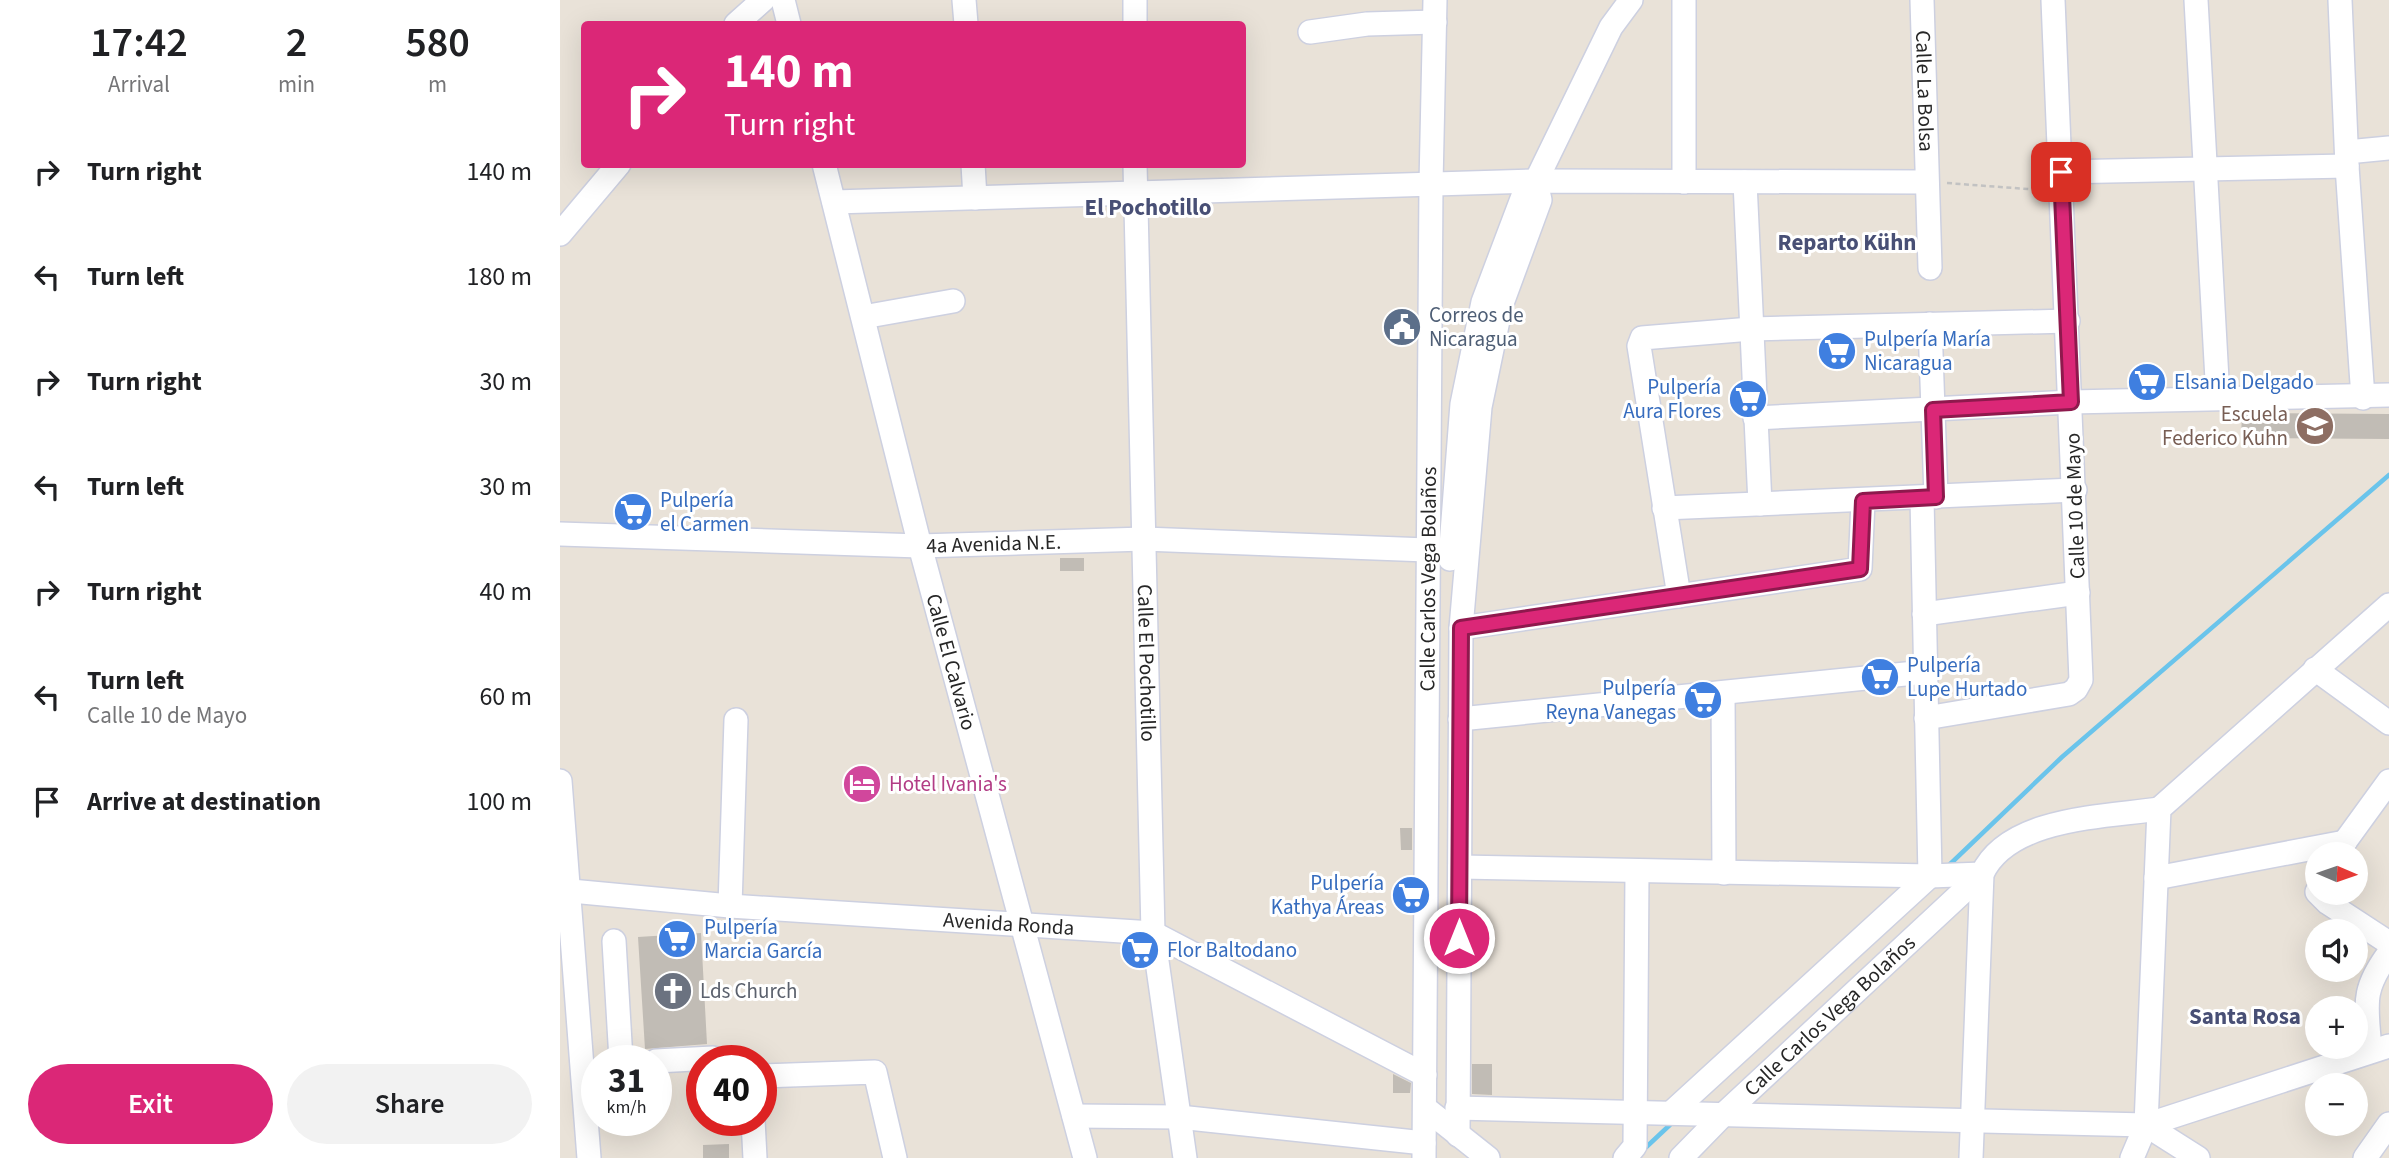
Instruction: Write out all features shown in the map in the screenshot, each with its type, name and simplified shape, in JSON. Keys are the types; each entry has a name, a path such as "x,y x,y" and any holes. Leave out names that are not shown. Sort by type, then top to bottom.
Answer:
{"street":[{"path":"739,21 762,0"},
{"path":"783,0 788,21"},
{"path":"964,0 966,21"},
{"path":"1135,0 1135,21"},
{"path":"1442,557 1462,404 1483,302 1523,196 1536,181 1593,61 1631,0"},
{"path":"1684,0 1684,181"},
{"name":"Calle La Bolsa","path":"1922,0 1930,268"},
{"name":"Calle 10 de Mayo","path":"1926,718 2069,694 2077,690 2081,680 2053,0"},
{"path":"2196,0 2218,398"},
{"path":"2340,0 2347,159 2363,398"},
{"path":"1310,32 1435,11"},
{"name":"Calle Carlos Vega Bolaños","path":"1424,1151 1442,557 1431,184 1435,11"},
{"path":"2061,182 2347,159 2389,148"},
{"path":"560,234 616,168"},
{"name":"Calle El Calvario","path":"825,168 920,545 1085,1158"},
{"path":"974,168 975,198"},
{"name":"Calle El Pochotillo","path":"1135,168 1153,933 1185,1158"},
{"path":"834,202 1536,181 1926,182"},
{"path":"1745,182 1760,504"},
{"path":"863,317 953,301"},
{"path":"1679,596 1639,346 1642,338 1751,329 2068,321"},
{"path":"1672,1112 1932,876 1924,614 1933,410 1930,324"},
{"path":"1755,418 2071,402 2363,398 2389,395"},
{"path":"1664,508 2075,490"},
{"path":"1461,628 1860,569 1863,501"},
{"name":"4a Avenida N.E.","path":"560,534 920,545 1144,539 1442,557"},
{"name":"Calle Carlos Vega Bolaños","path":"1442,557 1461,628 1458,1135"},
{"path":"1924,614 2078,593"},
{"path":"2132,1158 2146,1125 2159,809 2389,606"},
{"path":"2315,669 2389,723"},
{"path":"1460,719 1925,672"},
{"path":"1723,693 1724,873"},
{"path":"730,906 736,720"},
{"path":"560,781 564,891 589,1158"},
{"path":"2345,842 2389,781"},
{"name":"Calle Carlos Vega Bolaños","path":"1681,1158 2004,847 2049,826 2159,809"},
{"path":"2157,878 2305,854"},
{"path":"1460,867 1637,873 1932,876 1973,874 1971,1158"},
{"path":"1625,1158 1635,1146 1637,873"},
{"name":"Avenida Ronda","path":"564,891 730,906 1153,933 1425,1075"},
{"path":"2336,905 2389,943"},
{"path":"614,942 620,1045"},
{"path":"1457,1108 2146,1125 2380,1049 2366,994 2373,975 2389,953"},
{"path":"777,1075 875,1072 895,1158"},
{"path":"1425,1108 1488,1158"},
{"path":"1074,1116 1179,1117 1424,1151"},
{"path":"2365,1158 2389,1124"},
{"path":"2146,1125 2198,1158"},
{"path":"754,1136 755,1158"}],"path":[{"path":"1926,182 2061,182"}],"building":[{"name":"Escuela Federico Kuhn","path":"2242,413 2389,414 2389,439 2241,438"},
{"path":"1060,558 1084,558 1084,571 1060,571"},
{"path":"1400,828 1412,828 1412,850 1401,850"},
{"name":"Lds Church","path":"701,933 707,1044 672,1047 645,1045 638,937"},
{"path":"1472,1064 1492,1064 1492,1095 1472,1094"},
{"path":"1393,1074 1411,1083 1410,1093 1393,1093"},
{"path":"729,1144 729,1158 703,1158 703,1145"}],"waterway":[{"path":"1946,868 2062,757 2389,475"},
{"path":"1641,1152 1673,1122"}],"place":[{"name":"Correos de Nicaragua","path":"1402,327"},
{"name":"Pulpería María Nicaragua","path":"1837,351"},
{"name":"Elsania Delgado","path":"2147,382"},
{"name":"Pulpería Aura Flores","path":"1748,399"},
{"name":"Escuela Federico Kuhn","path":"2315,426"},
{"name":"Pulpería el Carmen","path":"633,512"},
{"name":"Pulpería Lupe Hurtado","path":"1880,677"},
{"name":"Pulpería Reyna Vanegas","path":"1703,700"},
{"name":"Hotel Ivania's","path":"862,784"},
{"name":"Pulpería Kathya Áreas","path":"1411,895"},
{"name":"Pulpería Marcia García","path":"677,939"},
{"name":"Flor Baltodano","path":"1140,950"},
{"name":"Lds Church","path":"673,991"}],"district":[{"name":"El Pochotillo","path":"1148,207"},
{"name":"Reparto Kühn","path":"1847,242"},
{"name":"Santa Rosa","path":"2245,1016"}],"route":[{"path":"1459,938 1461,628 1860,569 1863,501 1936,497 1933,410 2071,402 2061,172"}]}
